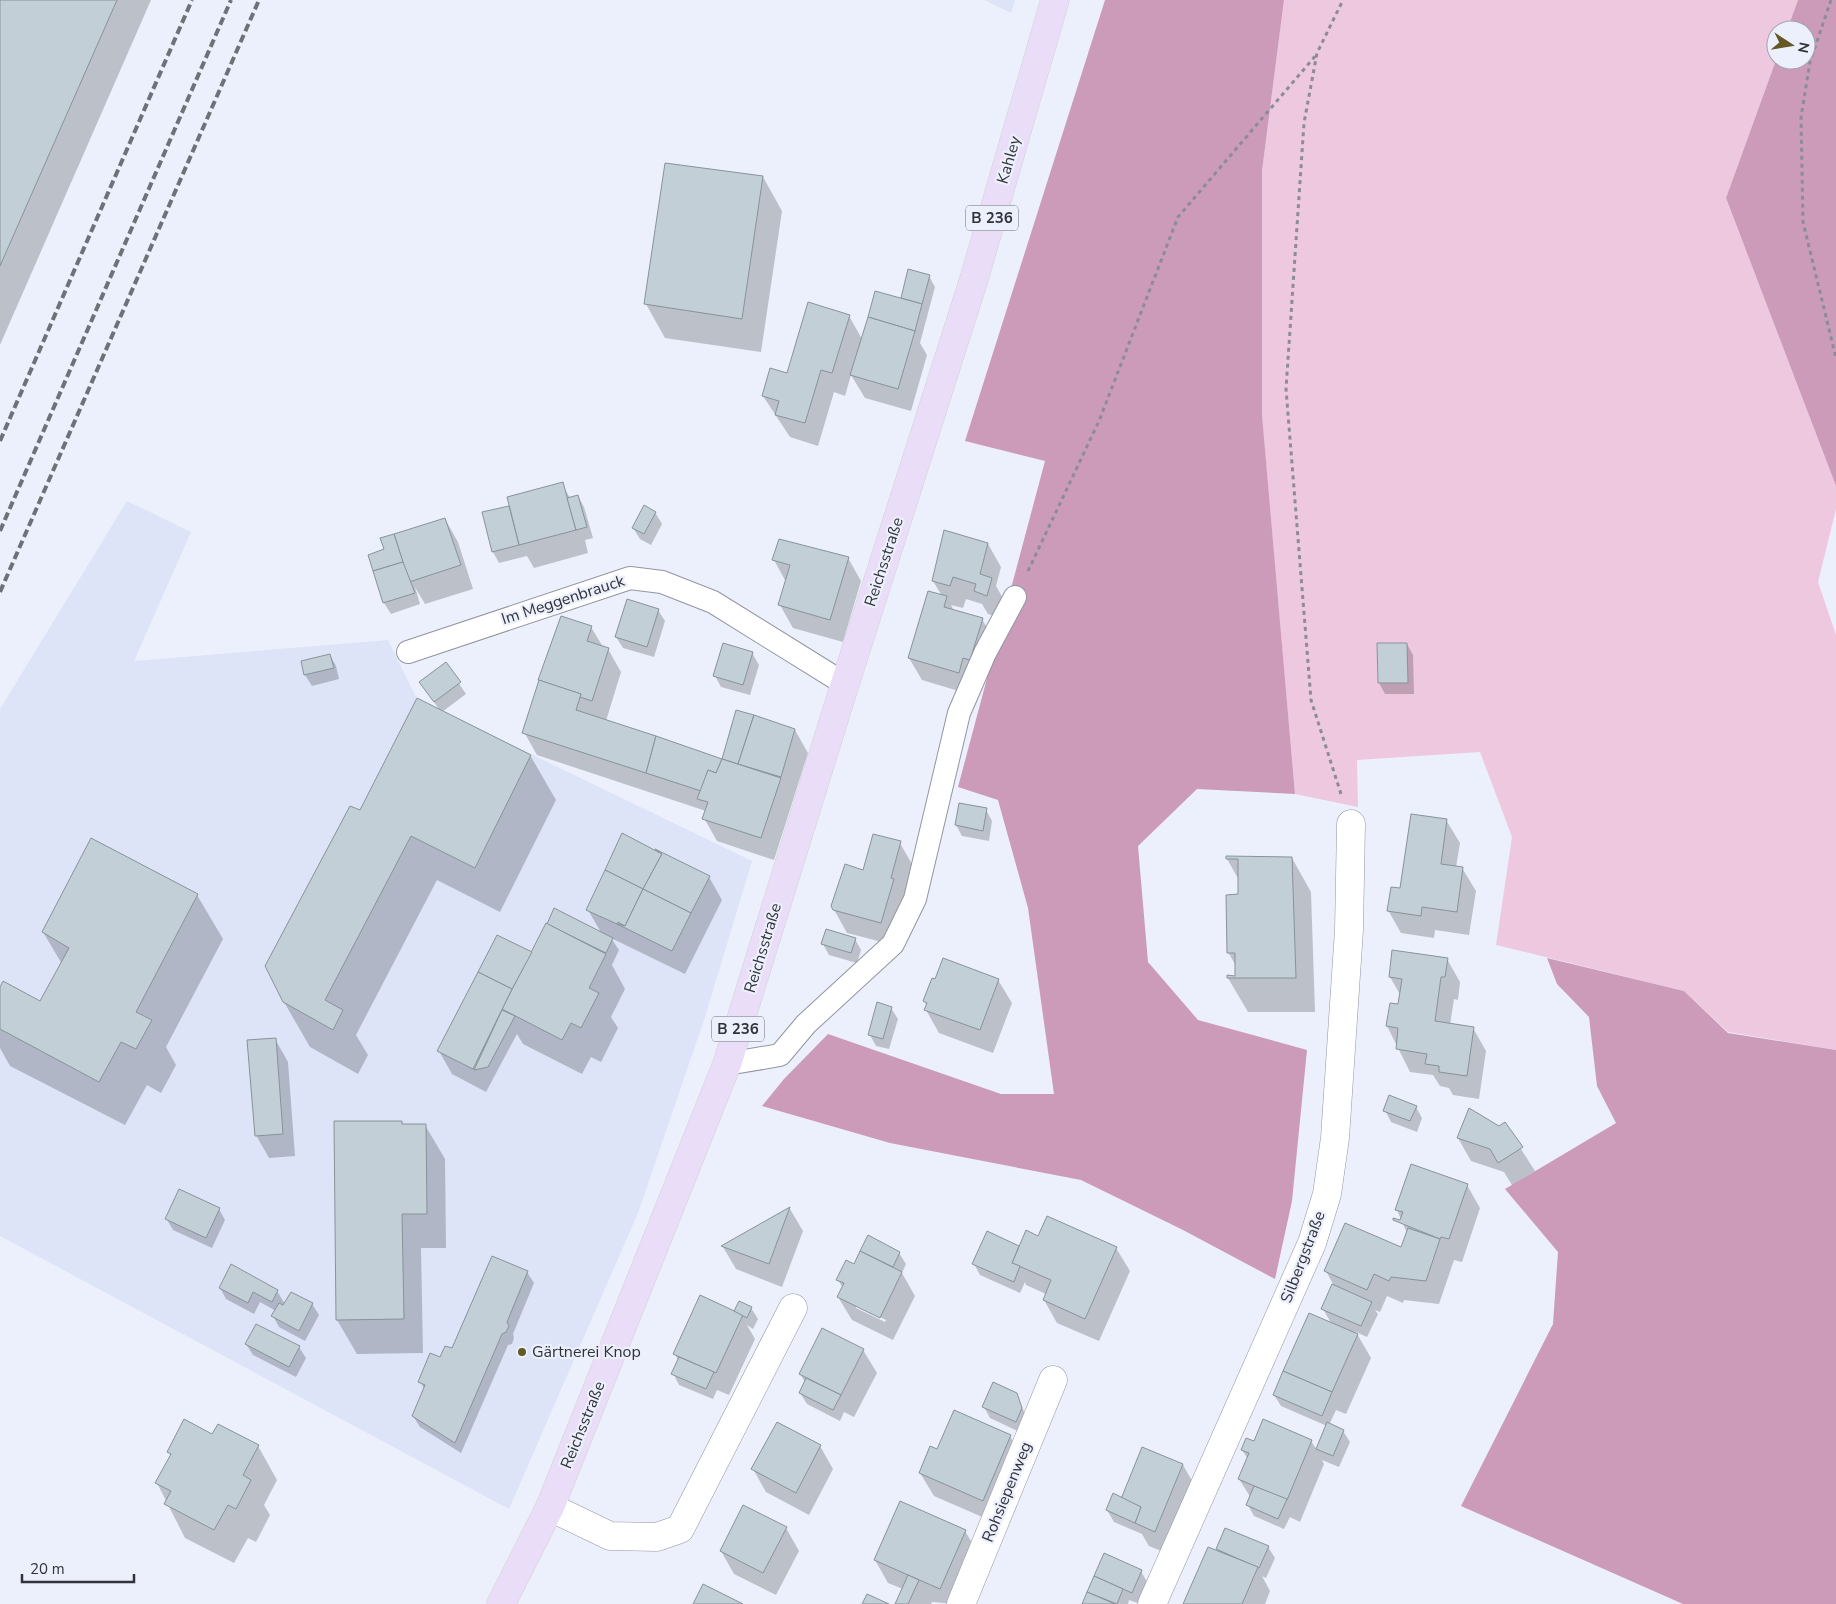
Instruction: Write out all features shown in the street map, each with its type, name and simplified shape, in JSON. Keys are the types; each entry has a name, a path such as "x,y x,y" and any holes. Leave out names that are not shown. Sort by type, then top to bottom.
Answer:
{"main road":[{"name":"Kahley","path":"925,435 974,279 1055,0"},
{"name":"Reichsstraße","path":"501,1604 550,1507 727,1064 844,684 925,435"}],"street":[{"name":"Silbergstraße","path":"1152,1604 1312,1243 1327,1194 1335,1138 1350,930 1351,824"},
{"path":"550,1507 610,1536 657,1537 680,1528 793,1308"},
{"name":"Rohsiepenweg","path":"961,1604 1053,1380"}],"lane":[{"name":"Im Meggenbrauck","path":"408,652 630,578 662,582 713,602 844,684"},
{"path":"727,1064 780,1055 806,1024 893,944 915,899 959,713 985,653 1015,597"}],"path":[{"path":"1015,597 1098,421 1178,217 1317,53 1343,0"},
{"path":"1831,0 1810,62 1801,118 1804,222 1836,358"},
{"path":"1317,53 1304,123 1286,389 1311,700 1351,824"}],"shaded area":[{"path":"984,0 1015,0 1011,13"},
{"path":"1105,0 1284,0 1262,171 1262,415 1295,794 1197,789 1138,846 1148,962 1198,1020 1307,1050 1292,1201 1275,1279 1183,1230 1081,1180 890,1143 762,1106 784,1079 828,1034 1001,1094 1054,1094 1028,908 998,800 958,787 1045,461 965,441"},
{"path":"1284,0 1798,0 1791,20 1766,20 1766,70 1772,70 1726,198 1836,486 1836,509 1818,582 1836,635 1836,1050 1728,1032 1684,991 1496,945 1512,837 1480,752 1357,760 1358,807 1295,794 1262,417 1262,171"},
{"path":"1798,0 1836,0 1836,486 1726,198 1772,70 1816,70 1816,20 1791,20"},
{"path":"127,501 191,532 134,661 388,640 417,699 752,861 705,1017 638,1213 509,1509 0,1236 0,709"},
{"path":"1547,958 1684,991 1728,1033 1836,1050 1836,1604 1683,1604 1461,1506 1553,1324 1558,1252 1505,1189 1616,1123 1597,1086 1589,1017 1557,984"}],"building":[{"path":"0,0 117,0 0,266"},
{"path":"665,163 763,176 742,319 644,304"},
{"path":"908,269 930,275 922,304 901,298"},
{"path":"875,291 922,304 915,331 868,317"},
{"path":"808,302 850,315 832,373 821,370 805,423 775,415 779,401 762,396 770,368 787,373"},
{"path":"868,317 915,331 898,389 850,375"},
{"path":"563,482 576,530 519,545 507,497"},
{"path":"578,495 587,527 576,530 567,498"},
{"path":"644,505 656,512 644,534 632,528"},
{"path":"509,506 519,545 492,552 482,512"},
{"path":"445,518 461,565 409,582 394,534"},
{"path":"944,530 988,543 980,574 992,578 987,596 974,591 976,584 953,577 950,586 932,581"},
{"path":"394,534 403,562 373,571 368,555 384,549 380,538"},
{"path":"779,539 849,557 830,620 778,605 790,565 772,560"},
{"path":"403,562 415,593 383,603 373,571"},
{"path":"928,591 947,596 944,607 983,618 970,660 963,658 959,673 908,658"},
{"path":"627,599 659,609 647,647 615,637"},
{"path":"561,616 592,626 587,641 609,648 592,701 580,697 581,694 538,680"},
{"path":"723,643 753,652 743,685 713,676"},
{"path":"1377,643 1407,643 1408,683 1378,683"},
{"path":"330,654 334,668 304,675 301,661"},
{"path":"446,662 461,682 434,702 419,682"},
{"path":"539,680 581,694 576,710 656,736 646,773 522,733"},
{"path":"417,698 531,755 475,868 411,836 325,1000 343,1010 333,1030 283,1002 265,966 350,806 360,810"},
{"path":"736,710 754,715 738,764 722,759"},
{"path":"754,715 795,729 781,777 738,764"},
{"path":"656,736 722,759 716,773 708,770 701,791 646,773"},
{"path":"722,759 781,778 761,838 702,819 708,802 697,799 708,770 716,773"},
{"path":"959,803 987,808 983,831 955,825"},
{"path":"1411,814 1447,819 1441,864 1463,867 1457,912 1422,907 1421,916 1387,911 1391,887 1400,888"},
{"path":"622,833 662,854 643,889 605,870"},
{"path":"873,834 901,841 891,878 894,879 881,923 833,910 831,906 845,864 863,870"},
{"path":"91,838 198,894 136,1012 152,1020 136,1049 121,1042 99,1082 0,1029 0,987 3,981 40,1001 69,948 42,932"},
{"path":"655,849 710,876 691,913 643,889 662,854"},
{"path":"1226,856 1292,857 1296,978 1227,978 1227,975 1235,976 1235,953 1227,953 1226,895 1238,894 1238,859 1226,859"},
{"path":"605,870 643,889 625,926 586,910"},
{"path":"643,889 691,913 672,951 617,924 625,926"},
{"path":"554,908 613,938 606,953 547,924"},
{"path":"546,923 606,954 589,988 599,993 581,1028 571,1023 562,1040 502,1009"},
{"path":"826,929 856,938 851,953 821,944"},
{"path":"497,935 532,952 512,989 478,972"},
{"path":"1392,950 1448,958 1445,977 1441,977 1435,1021 1474,1027 1467,1076 1439,1072 1439,1066 1425,1064 1427,1054 1396,1049 1398,1028 1386,1026 1390,1003 1398,1004 1402,979 1389,977"},
{"path":"943,958 999,979 980,1030 924,1010 927,1003 923,1001 932,978 935,979"},
{"path":"478,972 512,989 473,1069 437,1051"},
{"path":"877,1002 892,1007 883,1039 868,1035"},
{"path":"502,1010 515,1016 488,1067 474,1070"},
{"path":"276,1038 283,1134 255,1136 247,1040"},
{"path":"1389,1095 1417,1106 1410,1121 1383,1111"},
{"path":"1469,1108 1499,1126 1505,1122 1523,1147 1498,1163 1490,1149 1457,1138"},
{"path":"334,1121 402,1121 402,1124 426,1124 427,1214 402,1214 404,1319 336,1320"},
{"path":"1411,1164 1468,1184 1449,1239 1441,1237 1440,1239 1393,1220 1393,1218 1400,1220 1403,1212 1395,1210"},
{"path":"179,1189 220,1208 206,1238 165,1219"},
{"path":"790,1207 769,1264 721,1246"},
{"path":"1047,1216 1117,1247 1085,1319 1043,1300 1051,1280 1012,1263 1026,1230 1038,1236"},
{"path":"1345,1223 1401,1247 1408,1228 1440,1239 1426,1281 1391,1277 1389,1281 1374,1274 1367,1290 1324,1271"},
{"path":"987,1231 1019,1246 1012,1263 1020,1266 1014,1282 972,1264"},
{"path":"868,1235 900,1252 893,1267 860,1251"},
{"path":"860,1251 902,1272 880,1318 837,1297 844,1283 836,1280 846,1260 854,1264"},
{"path":"492,1256 528,1271 507,1322 509,1326 506,1332 502,1334 455,1443 412,1416 425,1385 418,1382 430,1353 440,1357 445,1346 452,1348"},
{"path":"231,1264 278,1290 272,1302 253,1292 248,1303 219,1288"},
{"path":"1332,1284 1372,1302 1361,1326 1321,1309"},
{"path":"291,1292 313,1303 299,1331 271,1316 279,1303 283,1305"},
{"path":"700,1295 743,1315 716,1373 673,1354"},
{"path":"739,1301 752,1307 747,1318 734,1311"},
{"path":"1309,1313 1358,1334 1332,1392 1283,1371"},
{"path":"256,1324 300,1346 289,1367 245,1344"},
{"path":"822,1328 864,1349 841,1395 799,1374"},
{"path":"679,1357 714,1372 706,1389 671,1374"},
{"path":"1283,1371 1332,1392 1322,1416 1273,1395"},
{"path":"806,1378 841,1395 833,1410 799,1393"},
{"path":"993,1382 1017,1393 1022,1408 1016,1422 982,1407"},
{"path":"954,1410 1011,1435 983,1501 919,1473 930,1446 937,1449"},
{"path":"184,1419 212,1434 218,1424 259,1445 243,1475 251,1480 236,1509 228,1505 214,1530 164,1504 171,1491 155,1483 171,1454 167,1452"},
{"path":"1263,1419 1312,1440 1287,1500 1238,1479 1249,1453 1241,1450 1246,1438 1254,1441"},
{"path":"777,1422 821,1445 796,1493 751,1469"},
{"path":"1327,1422 1344,1430 1333,1456 1316,1449"},
{"path":"1142,1447 1183,1464 1155,1532 1135,1523 1141,1507 1121,1499"},
{"path":"1254,1486 1287,1499 1278,1519 1246,1505"},
{"path":"1113,1493 1141,1507 1135,1523 1106,1510"},
{"path":"900,1501 966,1530 940,1589 874,1560"},
{"path":"743,1505 787,1527 763,1573 720,1551"},
{"path":"1225,1528 1269,1546 1259,1568 1216,1549"},
{"path":"1208,1547 1258,1567 1242,1604 1183,1604"},
{"path":"1104,1553 1142,1570 1132,1593 1094,1576"},
{"path":"908,1575 919,1580 908,1604 895,1604"},
{"path":"1094,1576 1123,1589 1117,1604 1087,1592"},
{"path":"703,1584 743,1604 693,1604"},
{"path":"1087,1592 1115,1604 1082,1604"},
{"path":"867,1594 889,1604 862,1604"}],"railway":[{"path":"0,441 192,0"},
{"path":"0,531 231,0"},
{"path":"0,592 259,0"}],"place":[{"name":"Gärtnerei Knop","path":"522,1352"}]}
